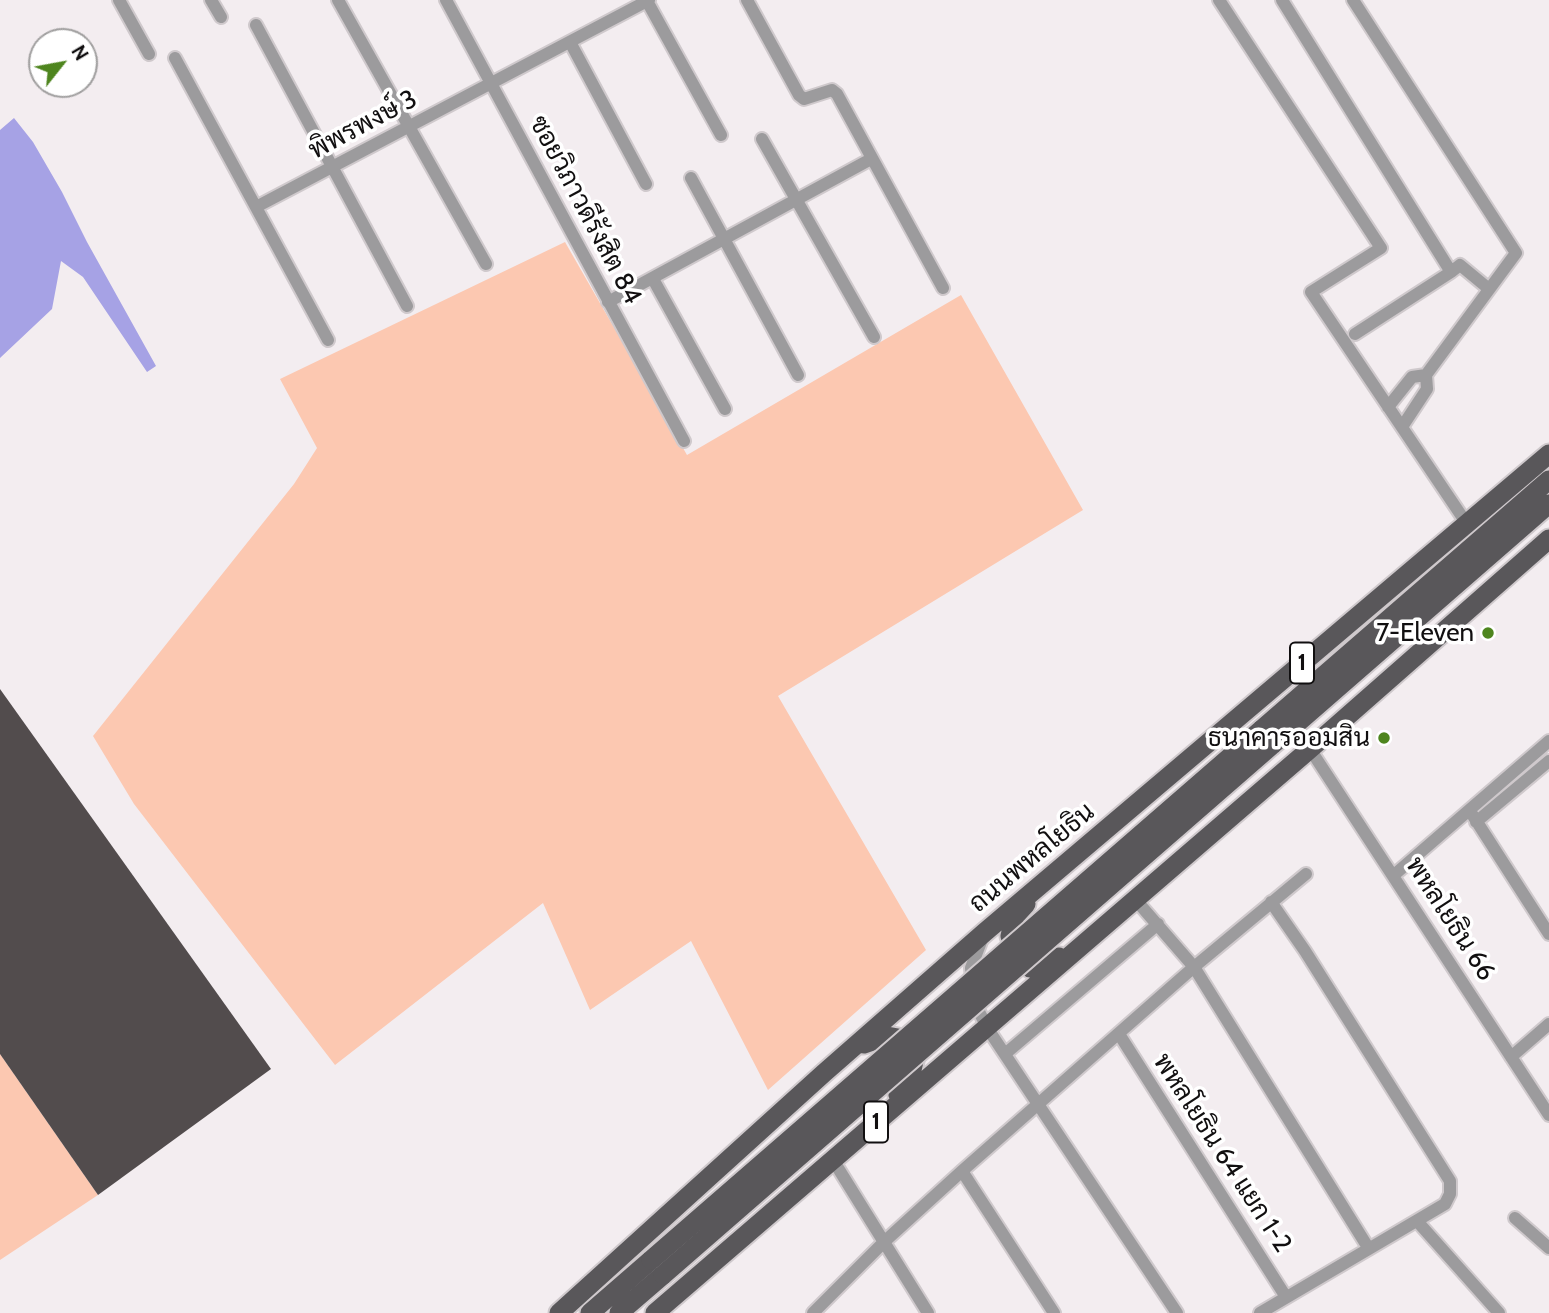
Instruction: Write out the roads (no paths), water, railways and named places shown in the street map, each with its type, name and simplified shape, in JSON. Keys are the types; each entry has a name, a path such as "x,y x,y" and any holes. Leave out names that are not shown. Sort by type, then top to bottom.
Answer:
{"main road":[{"name":"ถนนพหลโยธิน","path":"559,1313 824,1073 985,932 1549,454"},
{"path":"590,1313 657,1267 1266,738 1549,480"},
{"path":"1266,738 1549,504"},
{"name":"1","path":"661,1311 871,1125 987,1029 1549,539"},
{"path":"1055,873 1015,916 1010,936 1017,954 1030,968 1042,967 1098,932"},
{"path":"824,1073 877,1038 898,1038 907,1045 914,1061 910,1079 871,1125"},
{"path":"619,1313 657,1267"}],"street":[{"path":"120,0 149,54"},
{"path":"211,0 221,17"},
{"path":"338,0 486,264"},
{"name":"ซอยวิภาวดีรังสิต 84","path":"446,0 684,441"},
{"path":"747,0 799,95 804,99 832,90 837,94 943,288"},
{"path":"1219,0 1381,248 1311,292 1467,524"},
{"path":"1282,0 1451,272"},
{"path":"1353,0 1516,253 1426,375 1427,389 1402,427"},
{"path":"648,1 721,135"},
{"name":"พิพรพงษ์ 3","path":"256,207 648,1"},
{"path":"256,25 407,306"},
{"path":"570,42 646,184"},
{"path":"175,58 328,340"},
{"path":"762,139 874,337"},
{"path":"608,302 871,159"},
{"path":"691,178 799,374"},
{"path":"1355,334 1460,265 1489,289"},
{"path":"653,279 725,410"},
{"path":"1388,407 1412,377 1426,375"},
{"path":"1473,816 1549,741"},
{"name":"พหลโยธิน 66","path":"1310,749 1549,1115"},
{"path":"1394,875 1549,761"},
{"path":"1473,816 1549,934"},
{"path":"813,1313 884,1242 962,1171 1195,967 1306,874"},
{"path":"1135,899 1195,967 1369,1249"},
{"path":"1260,1313 1446,1204 1450,1194 1450,1181 1305,951 1271,902"},
{"path":"1006,1054 1158,924"},
{"path":"985,932 971,968 974,1002 987,1029 1177,1313"},
{"path":"1511,1056 1549,1024"},
{"name":"พหลโยธิน 64 แยก 1-2","path":"1119,1034 1286,1297"},
{"path":"833,1160 928,1313"},
{"path":"962,1171 1054,1313"},
{"path":"1515,1218 1548,1246"},
{"path":"1417,1221 1499,1313"}],"place":[{"name":"7-Eleven","path":"1488,633"},
{"name":"ธนาคารออมสิน","path":"1384,738"}]}
